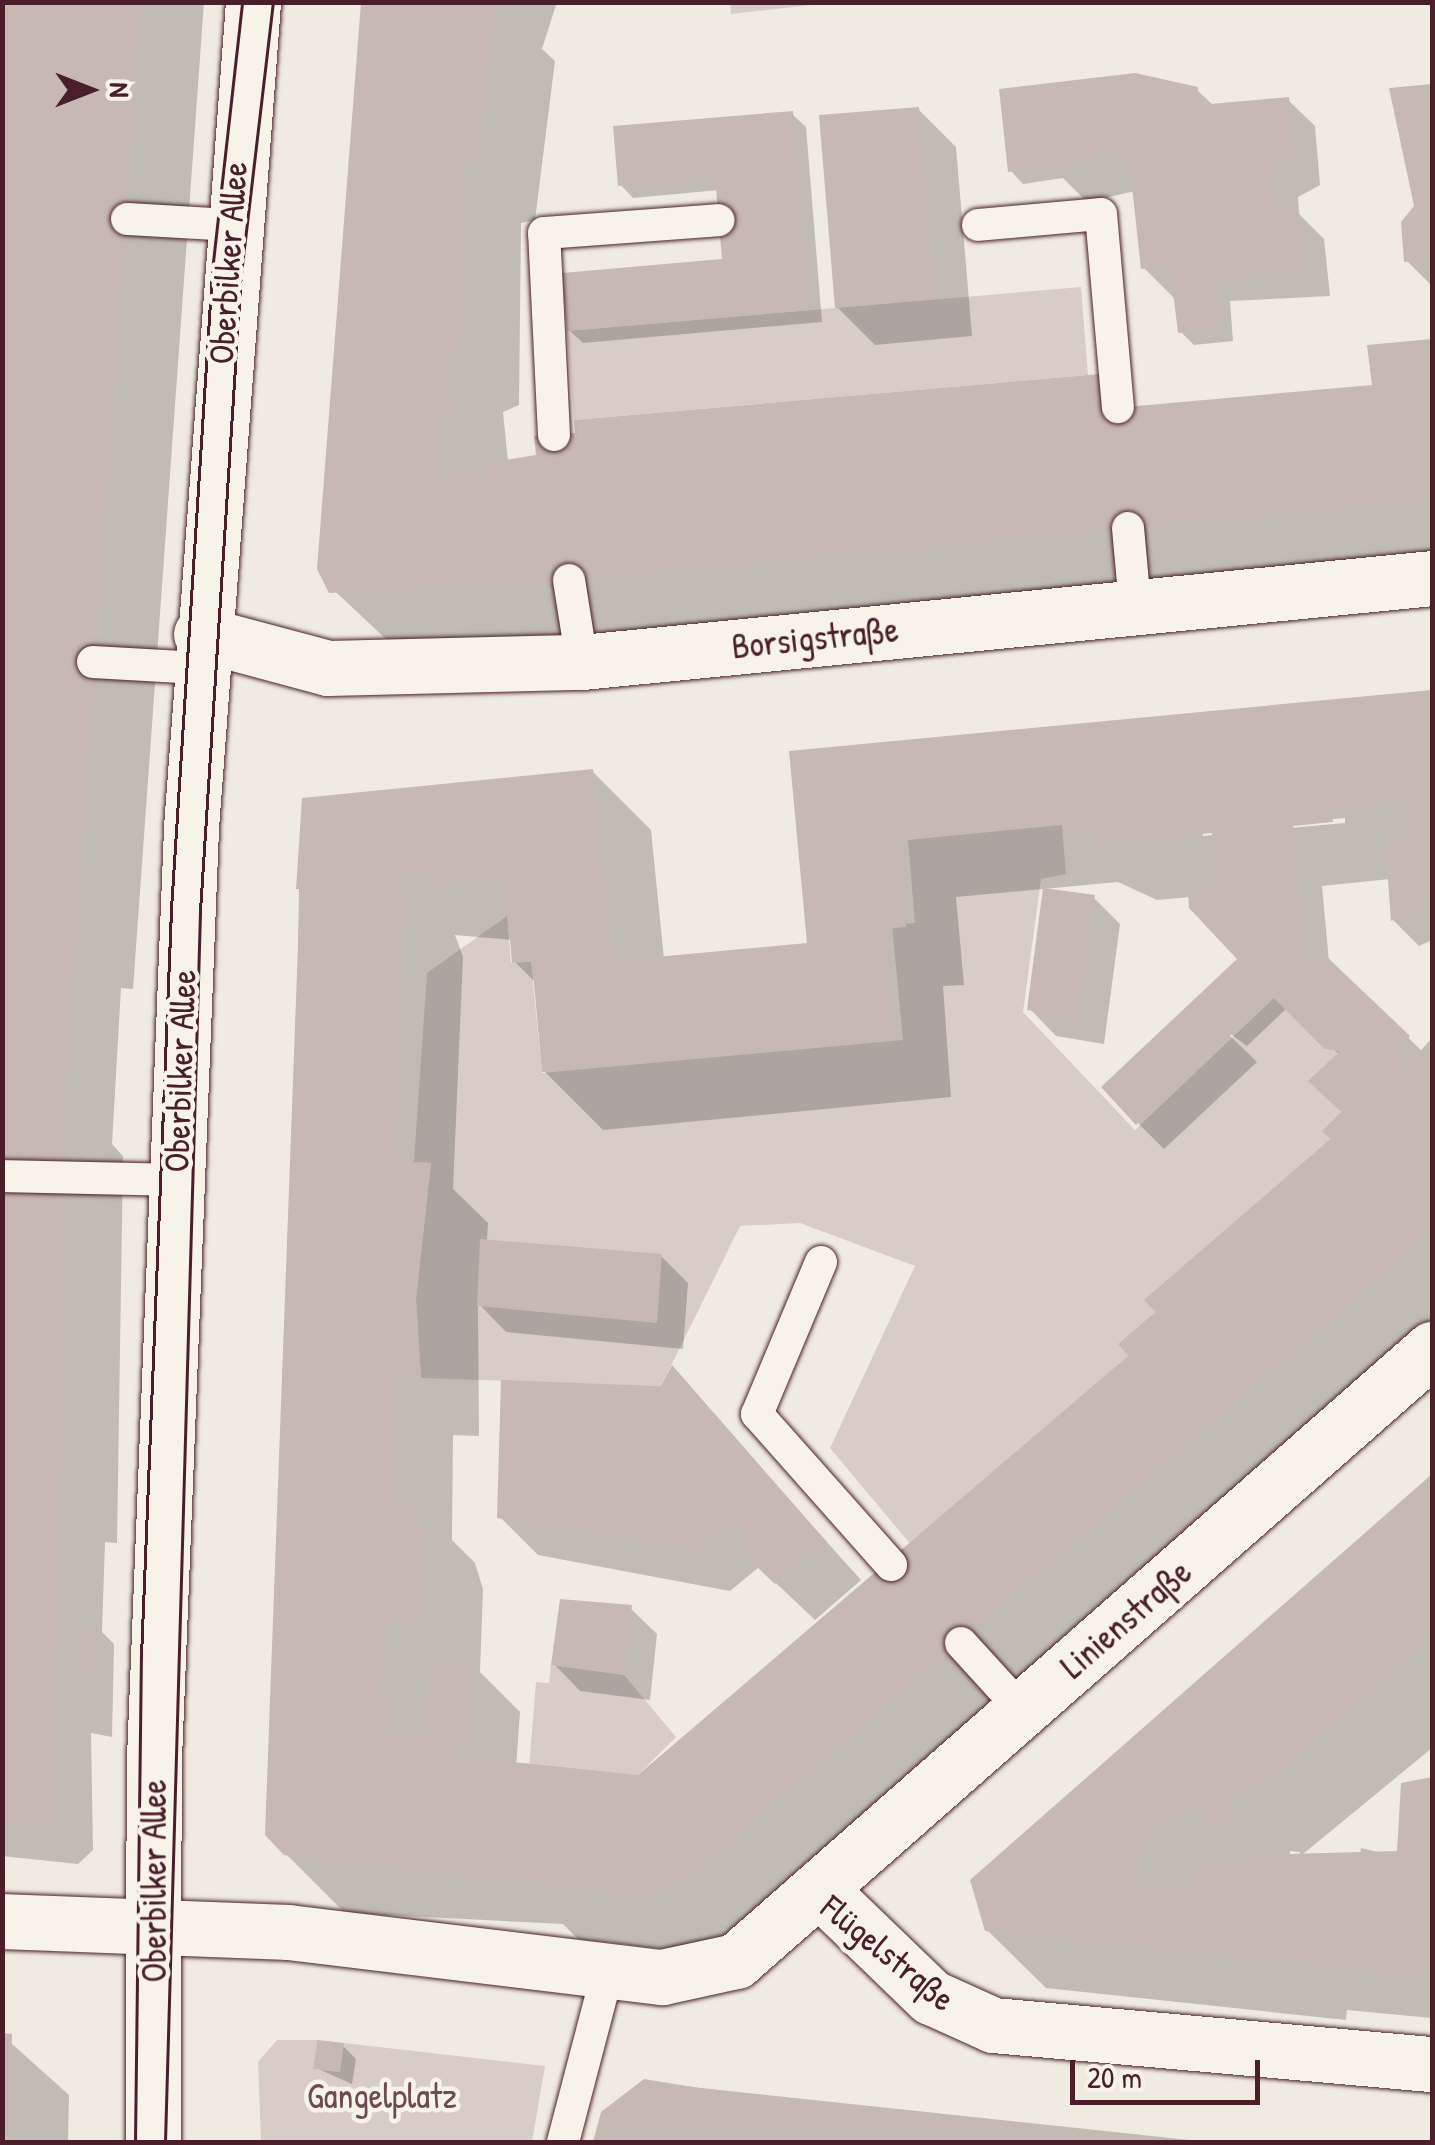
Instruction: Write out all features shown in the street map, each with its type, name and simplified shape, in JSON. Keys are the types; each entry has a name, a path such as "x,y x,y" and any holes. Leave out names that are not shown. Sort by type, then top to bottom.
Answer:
{"street":[{"name":"Oberbilker Allee","path":"152,2142 154,1926 176,1180 200,651 230,226 254,2"},
{"name":"Borsigstraße","path":"200,651 328,668 582,662 1432,578"},
{"name":"Linienstraße","path":"819,1889 1432,1349"},
{"name":"Flügelstraße","path":"2,1921 288,1932 662,1977 736,1962 819,1889 931,1997 993,2024 1432,2064"}],"lane":[{"path":"978,225 1101,214 1118,408"},
{"path":"127,219 230,226"},
{"path":"554,435 544,234 719,220"},
{"path":"1128,528 1135,605"},
{"path":"569,580 582,662"},
{"path":"93,662 200,651"},
{"path":"2,1176 176,1180"},
{"path":"821,1262 757,1414 890,1565"},
{"path":"962,1643 1022,1710"},
{"path":"563,2142 608,1970"}],"green space":[{"path":"730,2 830,2 830,3 731,14"},
{"path":"1081,287 1088,375 574,420 567,331"},
{"path":"1062,825 1066,874 1041,879 1023,1012 1135,1130 1274,998 1324,1049 1340,1051 1309,1081 1341,1112 1330,1139 1145,1300 1155,1312 1118,1344 1128,1356 912,1546 830,1448 915,1266 800,1223 740,1226 661,1386 421,1378 416,1299 431,1163 414,1162 427,973 507,916 511,963 531,962 542,1073 903,1040 892,925 915,923 908,840"},
{"path":"551,1665 624,1675 676,1737 638,1775 529,1767 536,1682 549,1683"},
{"name":"Gangelplatz","path":"277,2040 317,2040 313,2069 339,2072 344,2043 545,2066 532,2142 261,2142 258,2062"}],"building":[{"path":"2,2 142,2 66,1095 56,1812 39,1827 2,1823"},
{"path":"361,2 497,2 477,162 463,165 461,347 445,354 453,417 439,417 438,476 488,473 487,463 536,455 534,436 575,433 574,420 1100,374 1103,409 1372,385 1367,345 1432,339 1432,501 569,580 329,593 317,569"},
{"path":"1135,73 1198,87 1199,105 1289,97 1294,158 1272,170 1275,203 1299,210 1305,271 1217,279 1222,329 1178,333 1170,266 1141,269 1130,168 1111,150 1094,152 1095,161 1008,172 999,89"},
{"path":"1432,84 1432,259 1404,262 1401,222 1414,206 1389,88"},
{"path":"919,107 935,299 835,308 819,115"},
{"path":"793,111 810,310 567,331 562,273 722,259 715,177 618,186 613,126"},
{"path":"1432,690 1432,901 1391,921 1385,839 1410,837 1406,801 1332,809 1333,822 1293,826 1306,962 1327,957 1410,1036 1398,1050 1404,1069 1432,1038 1432,1226 1399,1261 682,1883 651,1897 284,1855 265,1835 300,892 405,896 395,1161 431,1163 416,1299 421,1378 396,1378 395,1500 418,1503 417,1527 425,1528 422,1621 389,1621 379,1691 392,1693 390,1732 424,1735 431,1661 474,1663 469,1738 454,1747 456,1756 638,1775 1128,1356 1118,1344 1155,1312 1144,1300 1330,1139 1322,1131 1341,1112 1308,1081 1340,1051 1324,1049 1272,996 1136,1125 1101,1087 1237,959 1189,908 1188,890 1217,888 1212,833 1096,843 1095,830 1065,832 1064,824 899,840 906,927 885,929 894,1040 542,1072 532,961 512,963 505,877 429,885 426,873 398,877 397,894 296,889 302,798 593,769 613,961 807,943 789,751"},
{"path":"1043,888 1095,895 1078,1018 1027,1010"},
{"path":"480,1239 662,1254 657,1323 477,1306"},
{"path":"672,1365 825,1540 775,1584 736,1547 748,1536 733,1519 691,1555 682,1546 497,1518 501,1380 661,1386"},
{"path":"1432,1474 1432,1636 1290,1764 1246,1795 1232,1794 1232,1821 1201,1826 1205,1810 1170,1813 1141,1841 1137,1885 1192,1890 1194,1863 1240,1868 1255,1855 1397,1851 1401,1783 1432,1777 1432,1977 985,1931 970,1880"},
{"path":"560,1599 632,1605 624,1675 551,1665"},
{"path":"80,1627 98,1627 97,1670 79,1670"},
{"path":"2,2033 12,2034 9,2142 2,2142"},
{"path":"317,2040 344,2043 340,2072 313,2069"},
{"path":"644,2079 717,2091 1198,2142 593,2142 601,2112"}],"tram line":[{"path":"135,2142 141,1657 171,909 212,271 242,2"},
{"path":"165,2142 200,911 241,274 273,2"}]}
